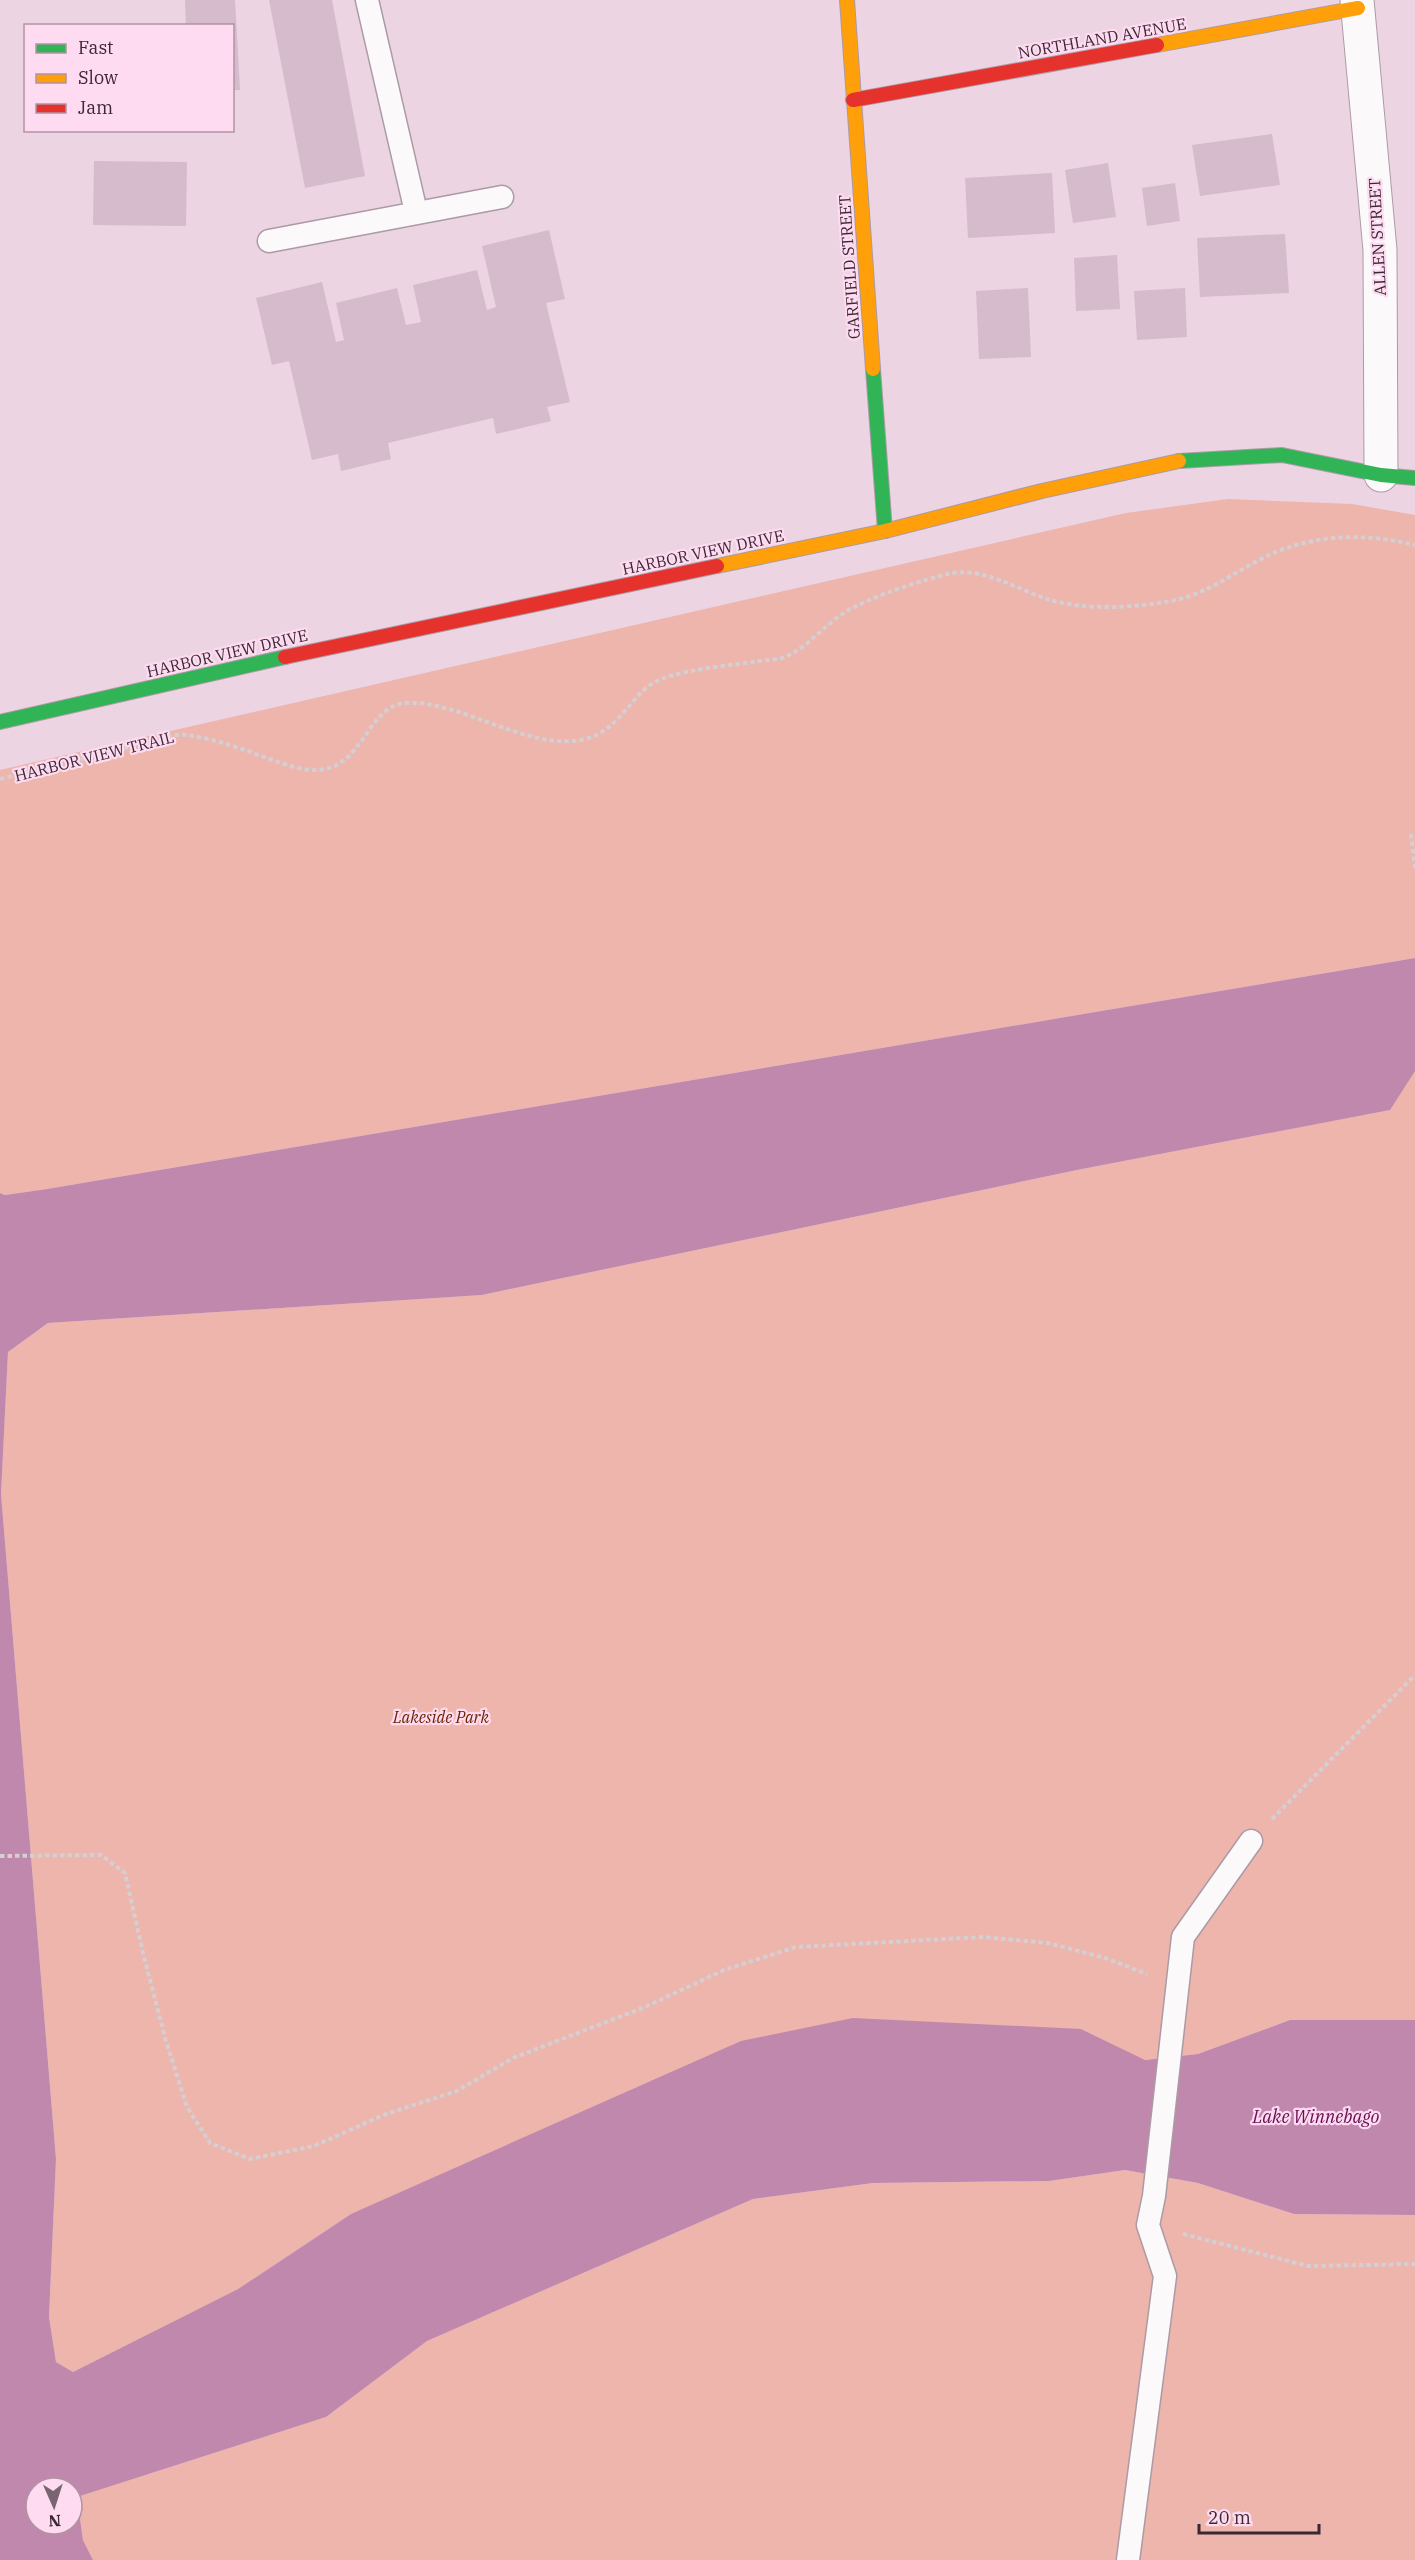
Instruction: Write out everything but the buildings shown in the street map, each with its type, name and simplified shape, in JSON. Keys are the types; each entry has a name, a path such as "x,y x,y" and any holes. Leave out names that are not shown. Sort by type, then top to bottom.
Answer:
{"street":[{"name":"GARFIELD STREET","path":"847,0 885,531"},
{"name":"NORTHLAND AVENUE","path":"853,100 1358,4"},
{"name":"ALLEN STREET","path":"1358,4 1380,250 1381,475"},
{"name":"HARBOR VIEW DRIVE","path":"0,722 269,660 885,531 1042,491 1179,461 1282,455 1381,475 1415,478"}],"lane":[{"path":"367,0 416,212"},
{"path":"269,241 502,197"},
{"path":"1128,2560 1165,2276 1148,2225 1154,2196 1183,1937 1251,1841"}],"path":[{"name":"HARBOR VIEW TRAIL","path":"0,779 183,734 240,748 294,767 320,770 342,763 357,749 385,710 402,703 427,704 553,742 585,740 613,726 640,695 658,680 690,672 784,657 818,636 843,613 866,601 955,573 988,577 1051,600 1099,606 1130,605 1177,600 1203,591 1290,545 1320,538 1385,537 1415,545"},
{"path":"1411,834 1415,868"},
{"path":"1251,1841 1415,1675"},
{"path":"0,1856 101,1855 125,1873 166,2041 187,2107 210,2143 249,2159 314,2146 386,2114 457,2091 513,2058 645,2007 724,1970 795,1947 983,1937 1048,1943 1105,1958 1178,1986"},
{"path":"1148,2225 1308,2266 1415,2264"}],"green space":[{"path":"1228,499 1352,504 1415,515 1415,958 47,1189 5,1195 0,1193 0,770 1126,513"},
{"name":"Lakeside Park","path":"1415,1071 1415,2020 1290,2020 1198,2054 1144,2060 1081,2029 351,2214 238,2289 73,2372 56,2362 49,2317 56,2159 1,1494 8,1352 48,1323 482,1295 1082,1169 1389,1110"},
{"path":"1125,2170 1198,2183 1294,2214 1415,2215 1415,2560 93,2560 83,2540 84,2495 326,2417 427,2341 753,2199 873,2183 1049,2181"}],"water":[{"name":"Lake Winnebago","path":"1415,958 1415,1071 1390,1110 1082,1169 482,1295 48,1323 8,1352 1,1494 56,2159 49,2317 56,2362 73,2372 238,2289 351,2214 741,2041 853,2018 1081,2029 1145,2060 1198,2054 1290,2020 1415,2020 1415,2215 1294,2214 1198,2183 1125,2170 1049,2181 873,2183 753,2199 427,2341 326,2417 84,2495 84,2476 24,2476 24,2536 82,2536 93,2560 0,2560 0,1193 5,1195"}],"traffic: fast":[{"path":"873,369 885,531"},
{"path":"1179,461 1282,455 1381,475 1415,478"},
{"path":"0,722 285,657"}],"traffic: slow":[{"path":"847,0 873,369"},
{"path":"1157,45 1358,8"},
{"path":"717,566 885,531 1042,491 1179,461"}],"traffic: jam":[{"path":"853,100 1157,45"},
{"path":"285,657 717,566"}]}
